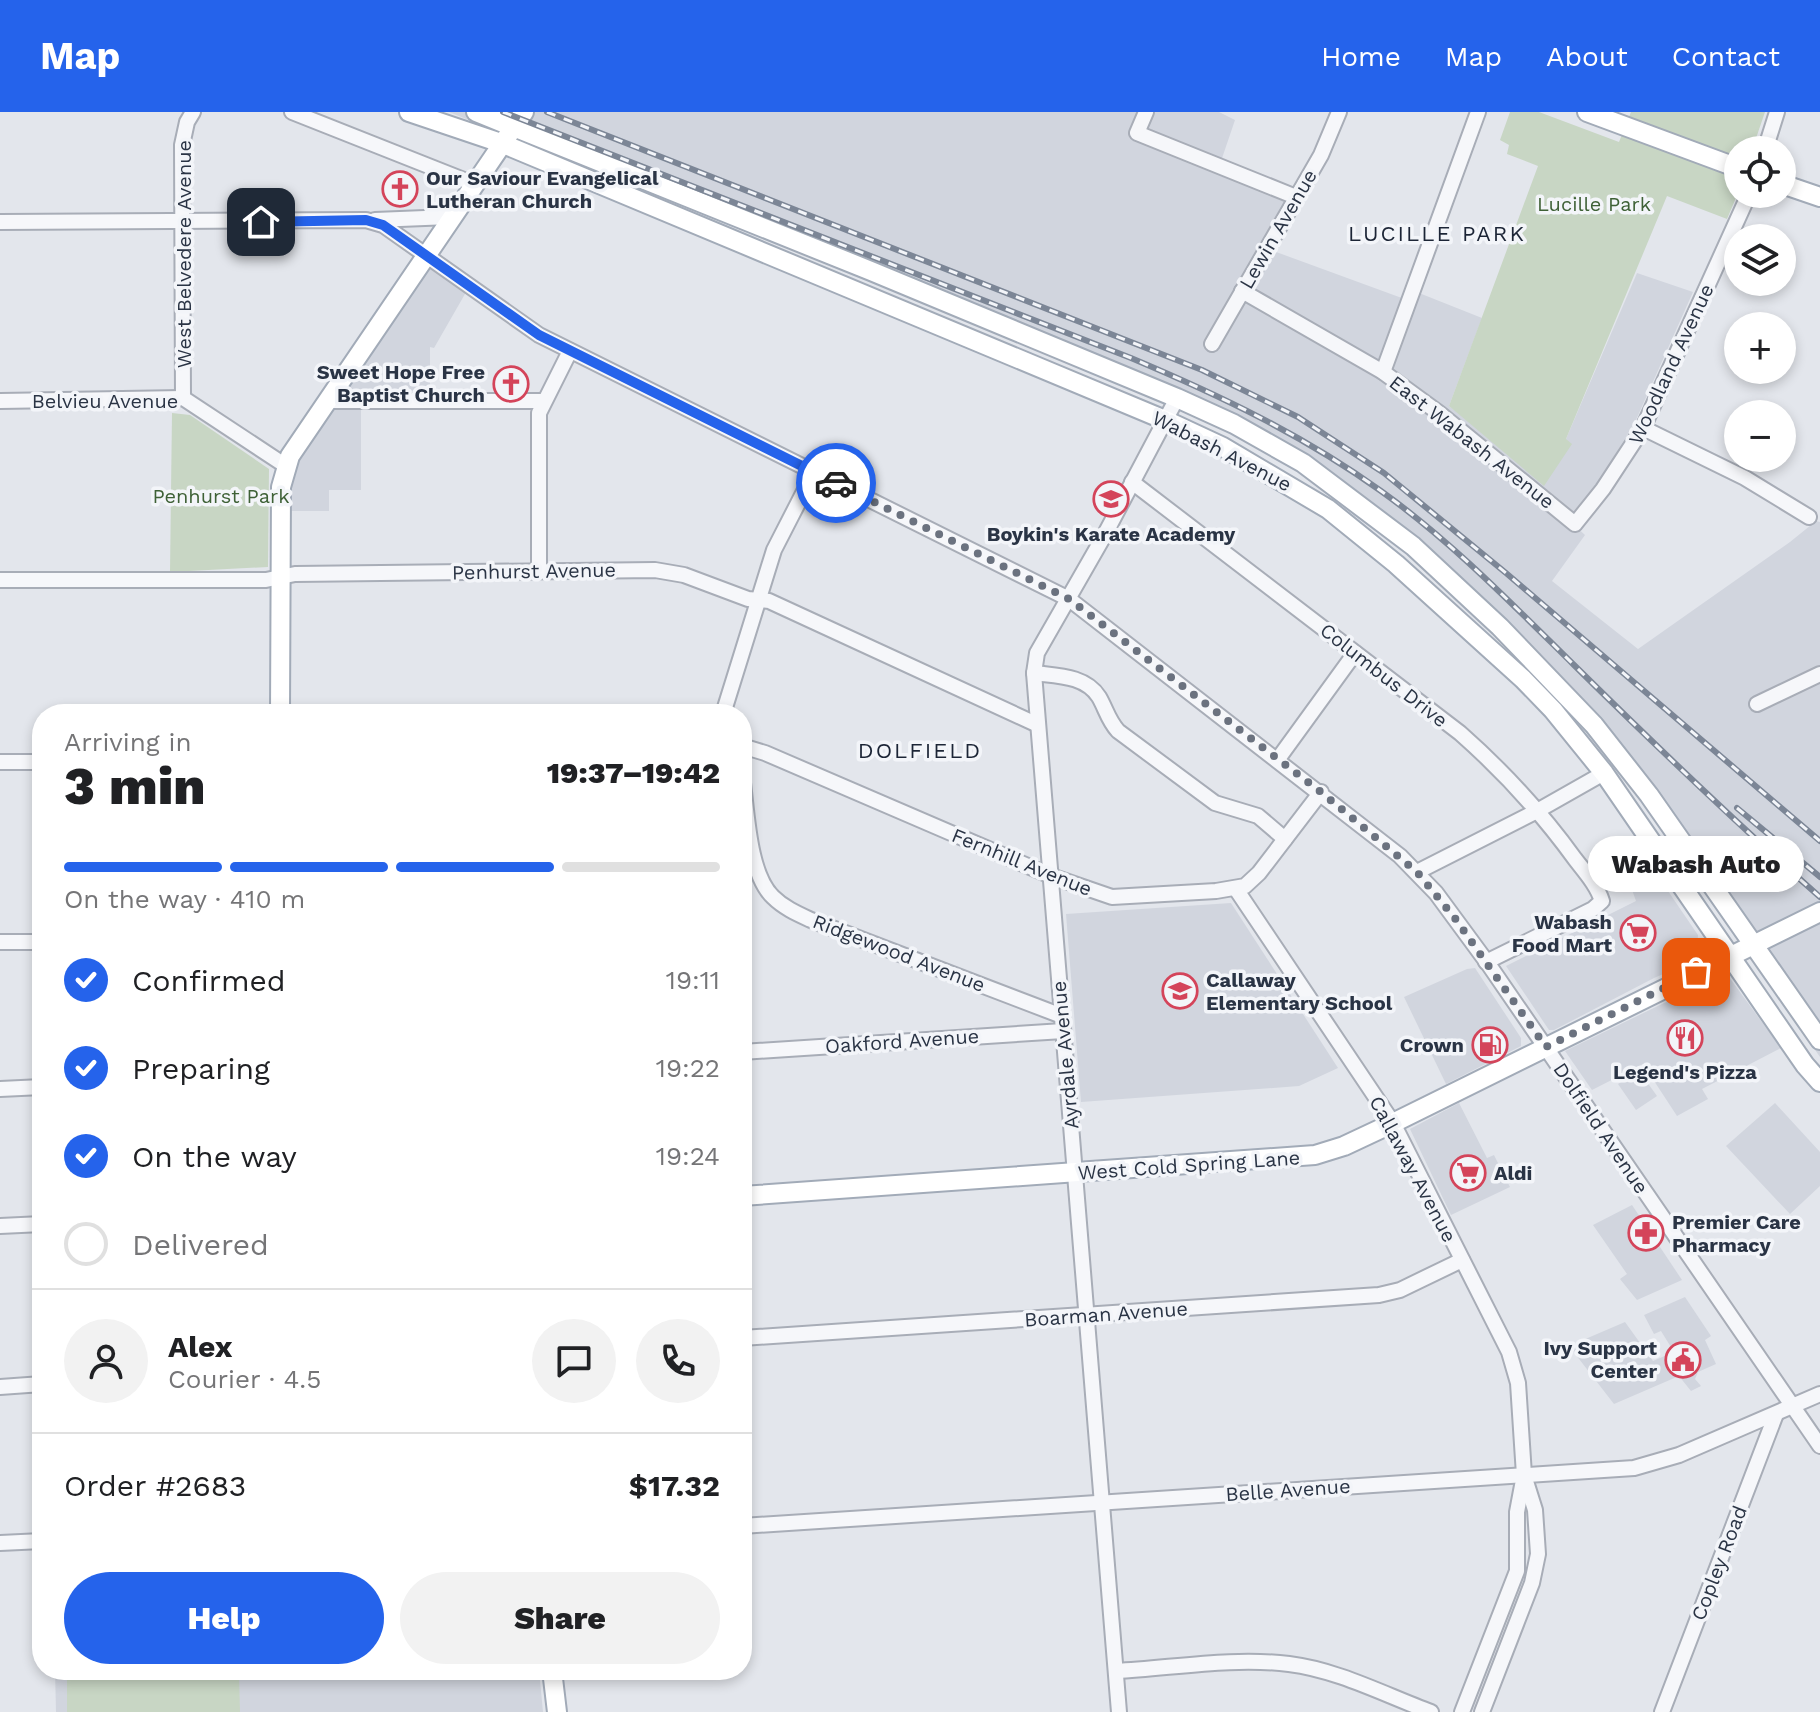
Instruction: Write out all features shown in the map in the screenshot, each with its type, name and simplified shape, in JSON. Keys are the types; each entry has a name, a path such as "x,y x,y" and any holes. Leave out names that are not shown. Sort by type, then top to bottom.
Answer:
{"main road":[{"name":"Wabash Avenue","path":"409,112 501,143 1165,420 1223,447 1288,483 1361,535 1426,590 1553,710 1604,773 1805,1065 1820,1082"},
{"name":"Wabash Avenue","path":"476,112 519,119 871,271 1177,398 1271,443 1340,488 1413,546 1568,696 1621,758 1820,1040"},
{"path":"1587,112 1621,118 1724,162"},
{"path":"280,704 281,487 286,466 450,217 519,119"},
{"path":"1796,189 1820,197"},
{"path":"861,293 871,271"},
{"name":"West Cold Spring Lane","path":"752,1195 1295,1159 1344,1146 1393,1123 1820,912"},
{"path":"553,1680 557,1712"}],"street":[{"name":"West Belvedere Avenue","path":"183,398 182,145 187,122 193,112"},
{"path":"292,112 474,184"},
{"path":"1146,112 1137,133 1296,197"},
{"name":"Lewin Avenue","path":"1212,344 1321,155 1339,112"},
{"path":"1383,372 1478,112"},
{"path":"1769,136 1777,112"},
{"name":"Woodland Avenue","path":"1575,524 1603,489 1643,428 1743,208"},
{"path":"0,222 450,217"},
{"name":"Dolfield Avenue","path":"366,220 383,225 426,254 523,326 1069,599 1321,792 1417,872 1454,917 1546,1047 1820,1446"},
{"name":"East Wabash Avenue","path":"1242,291 1383,372 1439,413 1575,524"},
{"path":"539,571 539,413 570,351"},
{"name":"Belvieu Avenue","path":"0,401 183,398 286,466"},
{"path":"1069,599 1177,398"},
{"path":"327,401 544,401"},
{"path":"1643,428 1745,478 1809,517"},
{"path":"726,704 784,528 814,472"},
{"name":"Columbus Drive","path":"1132,482 1460,733 1502,771 1596,887 1602,901 1593,909 1486,962"},
{"name":"Penhurst Avenue","path":"0,580 266,580 295,574 668,572 748,599 769,601 1038,725"},
{"name":"Ayrdale Avenue","path":"1069,599 1037,653 1034,673 1119,1712"},
{"path":"1278,759 1355,653"},
{"path":"1034,673 1065,676 1084,684 1099,698 1106,716 1118,731 1215,803 1258,816 1285,839"},
{"path":"1757,704 1820,674"},
{"name":"Fernhill Avenue","path":"752,749 1051,876 1112,897 1236,889"},
{"path":"0,762 32,762"},
{"path":"1417,872 1604,773"},
{"path":"1236,889 1253,880 1321,792"},
{"name":"Ridgewood Avenue","path":"752,840 756,866 765,887 773,897 796,913 1062,1023"},
{"name":"Callaway Avenue","path":"1236,889 1393,1123 1513,1366 1520,1400 1524,1475 1517,1512 1517,1571 1462,1712"},
{"path":"0,942 32,942"},
{"name":"Oakford Avenue","path":"752,1051 1062,1023"},
{"path":"0,1089 32,1087"},
{"path":"0,1226 32,1224"},
{"name":"Boarman Avenue","path":"752,1337 1390,1294 1462,1260"},
{"path":"0,1387 32,1385"},
{"name":"Belle Avenue","path":"752,1525 1649,1466 1820,1394"},
{"name":"Copley Road","path":"1662,1712 1776,1414"},
{"name":"Callaway Avenue","path":"1482,1712 1537,1570 1535,1510 1524,1475"},
{"path":"0,1543 32,1541"},
{"path":"1517,1571 1537,1570"},
{"path":"1116,1671 1252,1663 1291,1664 1334,1675 1431,1712"}],"shaded area":[{"path":"449,112 1219,112 1235,120 1219,167 1296,197 1268,249 1410,301 1414,291 1482,318 1449,406 1460,414 1566,439 1637,273 1693,292 1635,422 1573,524 1585,535 1552,581 1638,649 1816,521 1820,522 1820,1057 1642,801 1591,736 1493,633 1407,553 1298,471 1230,432 1174,407"},
{"path":"427,254 469,287 434,348 430,347 430,400 361,402 361,490 329,490 329,511 281,511 282,481"},
{"path":"1655,872 1698,935 1696,960 1549,1030 1506,966 1636,901 1630,884"},
{"name":"Callaway Elementary School","path":"1231,903 1338,1068 1299,1086 1081,1102 1066,914"},
{"path":"1475,968 1521,1038 1521,1046 1446,1084 1404,997"},
{"path":"1726,973 1781,1048 1702,1089 1708,1099 1677,1116 1643,1064 1592,1090 1565,1051"},
{"path":"1639,1071 1657,1096 1636,1110 1618,1084"},
{"name":"Aldi","path":"1459,1103 1487,1158 1494,1155 1510,1187 1451,1215 1410,1129"},
{"path":"1775,1103 1820,1152 1820,1186 1790,1214 1726,1146"},
{"path":"1632,1205 1682,1280 1637,1300 1620,1279 1627,1274 1593,1225"},
{"path":"1685,1297 1711,1336 1705,1340 1716,1364 1698,1372 1695,1379 1701,1386 1691,1391 1679,1376 1614,1404 1569,1346 1625,1322 1653,1361 1674,1352 1661,1331 1654,1334 1644,1315"},
{"path":"55,1680 540,1680 543,1712 56,1712"}],"green space":[{"name":"Lucille Park","path":"1510,112 1539,112 1619,142 1631,112 1765,112 1757,136 1724,136 1724,208 1732,208 1727,219 1667,196 1566,439 1572,444 1544,486 1449,406 1538,166 1507,154 1509,145 1500,140"},
{"name":"Penhurst Park","path":"172,413 190,415 269,469 268,567 170,572"},
{"path":"67,1680 239,1680 240,1712 67,1712"}],"railway":[{"path":"503,112 1131,358 1291,434 1381,491 1456,552 1695,782 1820,897"},
{"path":"547,112 1202,370 1298,417 1384,473 1820,841"},
{"path":"1737,808 1820,877"}],"way so far":[{"path":"836,483 1069,599 1321,792 1400,856 1436,893 1546,1047 1696,972"}],"place":[{"name":"Our Saviour Evangelical Lutheran Church","path":"400,189"},
{"name":"Sweet Hope Free Baptist Church","path":"511,384"},
{"name":"Boykin's Karate Academy","path":"1111,499"},
{"name":"Wabash Food Mart","path":"1638,933"},
{"name":"Wabash Auto","path":"1696,972"},
{"name":"Callaway Elementary School","path":"1180,991"},
{"name":"Legend's Pizza","path":"1685,1038"},
{"name":"Crown","path":"1490,1045"},
{"name":"Aldi","path":"1468,1173"},
{"name":"Premier Care Pharmacy","path":"1646,1233"},
{"name":"Ivy Support Center","path":"1683,1360"}],"district":[{"name":"LUCILLE PARK","path":"1437,233"},
{"name":"DOLFIELD","path":"920,750"}],"route":[{"path":"261,222 366,220 383,225 523,326 836,483"}]}
